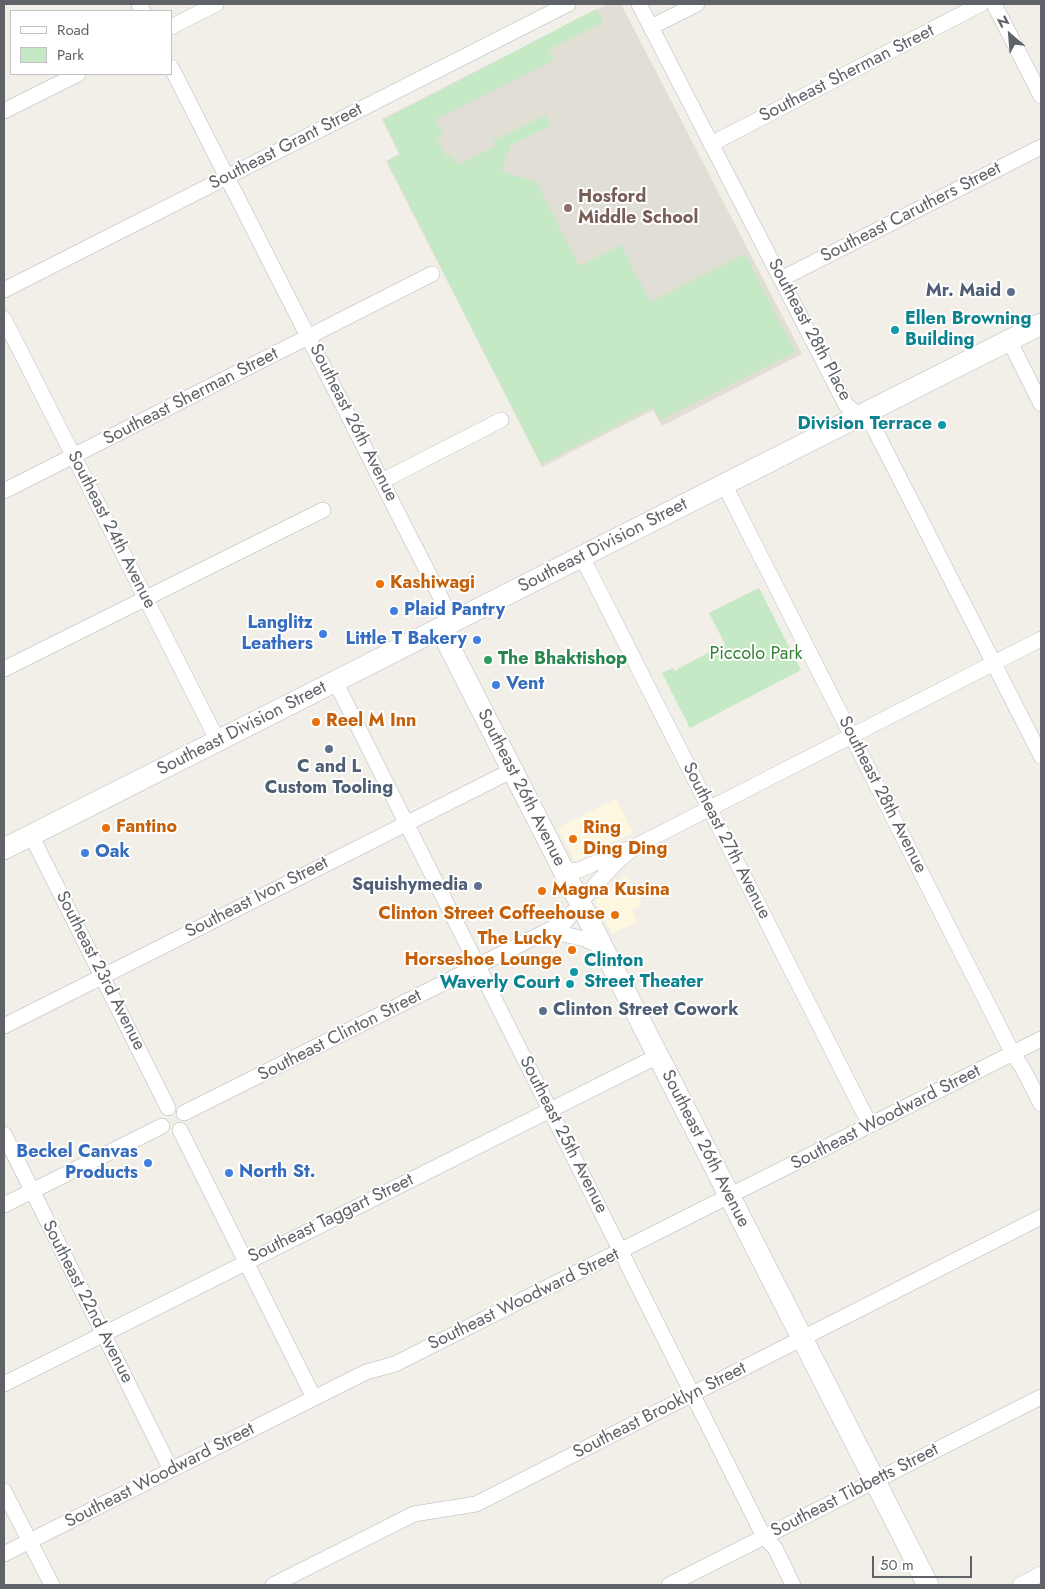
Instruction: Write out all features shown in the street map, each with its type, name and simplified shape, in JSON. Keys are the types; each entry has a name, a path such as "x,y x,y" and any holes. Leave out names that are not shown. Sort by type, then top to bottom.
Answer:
{"main road":[{"name":"Southeast Division Street","path":"4,849 1041,324"},
{"name":"Southeast 26th Avenue","path":"446,625 447,642 928,1585"}],"street":[{"path":"172,26 216,4"},
{"name":"Southeast Grant Street","path":"4,290 568,4"},
{"name":"Southeast 28th Place","path":"639,4 846,405 873,426 1041,756"},
{"path":"651,27 697,4"},
{"name":"Southeast Sherman Street","path":"711,144 981,4"},
{"path":"994,4 1041,96"},
{"name":"Southeast 26th Avenue","path":"172,68 446,608 446,625"},
{"path":"4,111 76,75"},
{"name":"Southeast Caruthers Street","path":"781,279 1041,147"},
{"name":"Southeast Sherman Street","path":"4,492 432,274"},
{"name":"Southeast 24th Avenue","path":"4,319 218,741"},
{"path":"1009,340 1041,404"},
{"path":"382,481 502,420"},
{"name":"Southeast 28th Avenue","path":"724,484 1012,1054 1022,1067 1041,1104"},
{"path":"4,669 323,510"},
{"name":"Southeast 27th Avenue","path":"582,557 870,1125"},
{"name":"Southeast Clinton Street","path":"563,871 579,870 638,845 1041,639"},
{"name":"Southeast 25th Avenue","path":"335,682 764,1537 775,1548 793,1585"},
{"name":"Southeast Ivon Street","path":"4,1026 512,771"},
{"name":"Southeast 23rd Avenue","path":"31,835 168,1108"},
{"name":"Southeast Clinton Street","path":"184,1113 565,922 612,867 638,845"},
{"path":"549,931 585,939 603,948"},
{"name":"Southeast Woodward Street","path":"4,1554 366,1372 395,1364 622,1252 1041,1039"},
{"name":"Southeast Taggart Street","path":"4,1384 658,1056"},
{"path":"168,1108 179,1108 184,1113 186,1121 180,1130 168,1131 162,1126 161,1116 168,1108"},
{"path":"4,1205 162,1126"},
{"path":"180,1130 314,1398"},
{"name":"Southeast 22nd Avenue","path":"4,1134 171,1470"},
{"name":"Southeast Brooklyn Street","path":"273,1585 414,1514 476,1504 1041,1218"},
{"name":"Southeast Tibbetts Street","path":"669,1585 1041,1397"},
{"path":"4,1491 52,1585"},
{"path":"1020,1585 1041,1574"}],"shaded area":[{"name":"Hosford Middle School","path":"608,4 621,4 802,354 662,426 653,410 542,467 386,161 399,154 382,119"},
{"path":"616,799 633,832 575,861 558,828"},
{"path":"626,874 642,904 632,909 637,921 612,934 595,901"}],"green space":[{"path":"596,9 603,22 549,50 554,60 435,120 443,135 437,138 447,157 452,155 457,165 495,146 493,141 545,115 551,125 511,145 501,171 536,182 579,266 621,245 650,302 745,254 795,352 660,420 653,406 541,464 387,161 400,155 383,120"},
{"name":"Piccolo Park","path":"759,588 801,670 690,728 662,673 673,668 674,671 725,644 709,613"}],"place":[{"name":"Hosford Middle School","path":"568,208"},
{"name":"Mr. Maid","path":"1011,292"},
{"name":"Ellen Browning Building","path":"895,330"},
{"name":"Division Terrace","path":"942,425"},
{"name":"Kashiwagi","path":"380,584"},
{"name":"Plaid Pantry","path":"394,611"},
{"name":"Langlitz Leathers","path":"323,634"},
{"name":"Little T Bakery","path":"477,640"},
{"name":"The Bhaktishop","path":"488,660"},
{"name":"Vent","path":"496,685"},
{"name":"Reel M Inn","path":"316,722"},
{"name":"C and L Custom Tooling","path":"329,749"},
{"name":"Fantino","path":"106,828"},
{"name":"Ring Ding Ding","path":"573,839"},
{"name":"Oak","path":"85,853"},
{"name":"Squishymedia","path":"478,886"},
{"name":"Magna Kusina","path":"542,891"},
{"name":"Clinton Street Coffeehouse","path":"615,915"},
{"name":"The Lucky Horseshoe Lounge","path":"572,950"},
{"name":"Clinton Street Theater","path":"574,972"},
{"name":"Waverly Court","path":"570,984"},
{"name":"Clinton Street Cowork","path":"543,1011"},
{"name":"Beckel Canvas Products","path":"148,1163"},
{"name":"North St.","path":"229,1173"}]}
